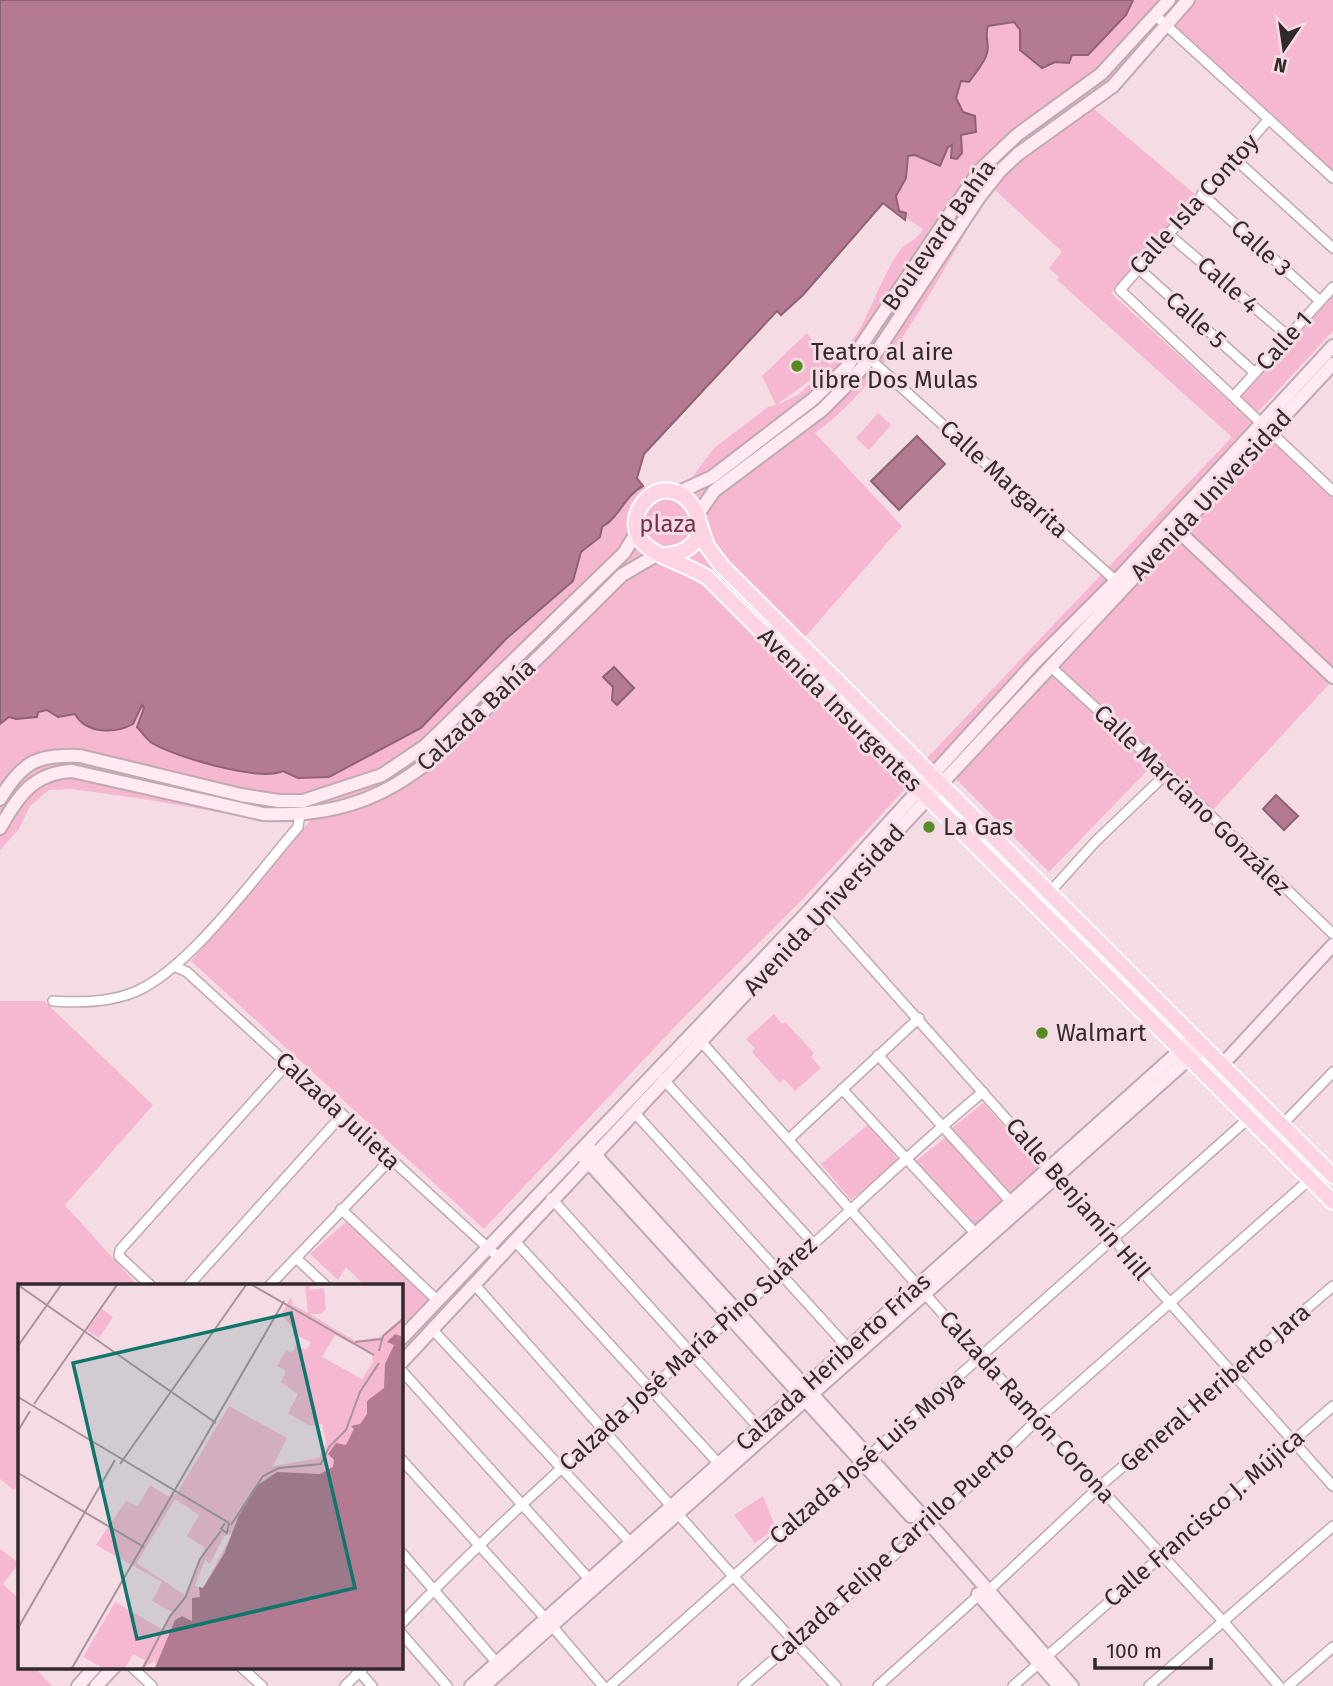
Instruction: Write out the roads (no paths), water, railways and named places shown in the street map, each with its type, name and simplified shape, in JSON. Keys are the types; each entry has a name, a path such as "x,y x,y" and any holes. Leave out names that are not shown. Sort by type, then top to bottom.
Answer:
{"main road":[{"name":"Boulevard Bahía","path":"677,493 712,477 812,400 860,350 979,171 1017,135 1101,74 1168,0"},
{"name":"Boulevard Bahía","path":"699,520 709,495 822,411 872,358 980,196 1000,171 1018,154 1104,94 1188,0"},
{"name":"Avenida Universidad","path":"402,1338 487,1248 586,1152 924,794 1051,667 1174,528 1261,421 1333,346"},
{"name":"Avenida Universidad","path":"937,781 1036,661 1271,432 1333,364"},
{"path":"658,493 677,493 690,501 699,520 693,543 676,554 662,554 644,545 637,532 637,513 642,504 658,493"},
{"name":"Avenida Insurgentes","path":"699,520 707,546 722,566 1328,1172"},
{"path":"1174,528 1333,677"},
{"name":"Calzada Bahía","path":"0,799 13,777 27,764 43,758 80,756 241,795 279,801 303,801 382,775 402,764 449,724 624,553 637,532"},
{"name":"Avenida Insurgentes","path":"662,554 708,578 1333,1202"},
{"name":"Calzada Bahía","path":"0,828 22,791 42,777 56,772 72,771 231,809 263,814 300,814 332,809 374,796 437,758 622,575 662,554"},
{"path":"819,690 834,678"},
{"path":"164,792 166,776"},
{"name":"Avenida Universidad","path":"402,1362 551,1198 586,1152 634,1112 696,1036 823,913 924,794"},
{"path":"1222,1065 1333,944"},
{"name":"Calzada Heriberto Frías","path":"471,1686 549,1622 1198,1042"},
{"path":"586,1152 863,1461 927,1527 1041,1660 1059,1686"},
{"name":"Calzada Heriberto Frías","path":"484,1686 631,1543 675,1509 759,1428 804,1394 848,1348 922,1289 1011,1202 1055,1171"},
{"path":"1041,1660 1072,1686"},
{"path":"78,1686 94,1668"},
{"path":"96,1686 113,1668"}],"street":[{"path":"1155,15 1333,178"},
{"name":"Calle Isla Contoy","path":"1234,396 1120,290 1137,267 1269,119"},
{"path":"1234,158 1333,248"},
{"name":"Calle 3","path":"1202,194 1320,301"},
{"name":"Calle 4","path":"1167,233 1288,337"},
{"name":"Calle 5","path":"1137,267 1255,373"},
{"name":"Calle 1","path":"1234,396 1333,286"},
{"name":"Calle Margarita","path":"860,350 1116,581"},
{"path":"1234,396 1332,488"},
{"name":"Calle Marciano González","path":"1051,667 1167,773 1333,934"},
{"path":"1049,893 1096,841 1167,773"},
{"path":"53,1002 83,1003 135,992 176,967 298,827 300,814"},
{"name":"Calle Benjamín Hill","path":"823,913 1333,1486"},
{"name":"Calzada Julieta","path":"176,967 187,972 498,1257"},
{"path":"790,1139 919,1018"},
{"name":"Calzada Ramón Corona","path":"696,1036 1037,1420 1223,1620 1279,1686"},
{"path":"878,1055 1011,1202"},
{"path":"149,1284 118,1253 287,1064"},
{"path":"1282,1125 1333,1072"},
{"path":"663,1079 813,1243"},
{"path":"842,1089 976,1234"},
{"name":"Calzada José María Pino Suárez","path":"402,1623 478,1544 561,1468 780,1275 941,1126 983,1092"},
{"path":"634,1112 848,1348"},
{"path":"189,1284 342,1115"},
{"name":"Calzada José Luis Moya","path":"610,1686 1249,1118"},
{"path":"271,1284 390,1160"},
{"name":"Calzada Felipe Carrillo Puerto","path":"743,1686 927,1527 1037,1420 1311,1180 1328,1172"},
{"path":"551,1198 759,1428"},
{"path":"341,1209 438,1301"},
{"path":"514,1240 719,1464"},
{"path":"296,1258 325,1284"},
{"path":"474,1284 733,1576 836,1686"},
{"name":"General Heriberto Jara","path":"878,1686 1099,1488 1333,1286"},
{"path":"432,1329 631,1543"},
{"path":"402,1371 590,1580"},
{"name":"Calle Francisco J. Mújica","path":"1013,1686 1333,1405"},
{"path":"402,1460 549,1622 603,1686"},
{"path":"1149,1686 1333,1526"},
{"path":"402,1553 497,1663"},
{"path":"402,1634 447,1686"},
{"path":"1288,1686 1333,1647"},
{"path":"133,1668 152,1686"},
{"path":"242,1668 262,1686"},
{"path":"345,1686 359,1669 372,1686"}],"place":[{"name":"Teatro al aire libre Dos Mulas","path":"797,366"},
{"name":"La Gas","path":"929,827"},
{"name":"Walmart","path":"1042,1033"}],"park label":[{"name":"plaza","path":"668,524"}]}
